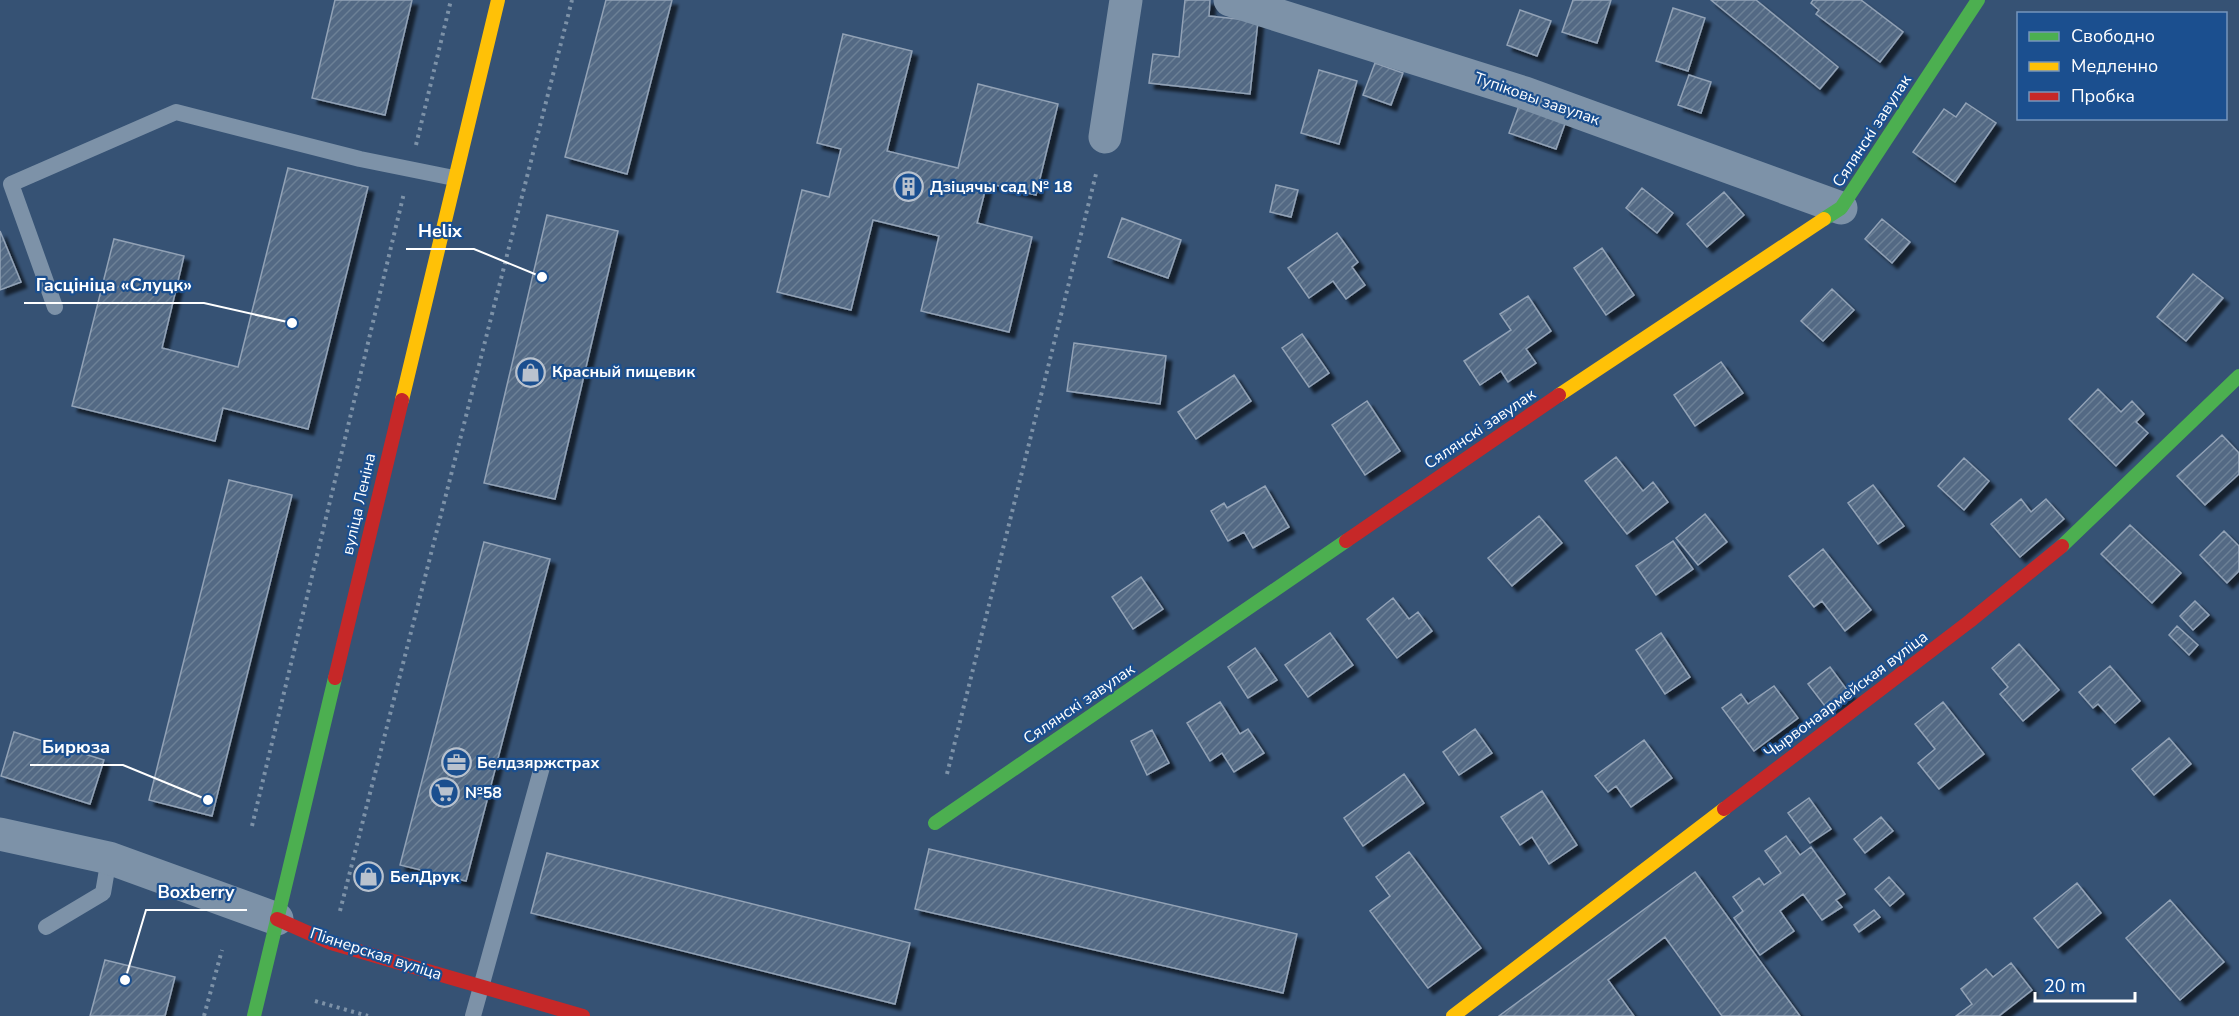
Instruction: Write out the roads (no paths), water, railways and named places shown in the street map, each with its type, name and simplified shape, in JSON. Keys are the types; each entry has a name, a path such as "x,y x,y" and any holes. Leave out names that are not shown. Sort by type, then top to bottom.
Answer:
{"street":[{"name":"вуліца Леніна","path":"254,1016 498,0"},
{"path":"1106,137 1126,0"},
{"name":"Тупіковы завулак","path":"1230,0 1525,93 1841,208"},
{"name":"Сялянскі завулак","path":"935,823 1581,380 1841,208 1978,0"},
{"name":"Чырвонаармейская вуліца","path":"1453,1016 1970,621 2054,553 2239,376"},
{"name":"Піянерская вуліца","path":"0,834 109,858 277,919 331,943 583,1016"}],"lane":[{"path":"55,307 11,184 176,112 360,159 454,178"},
{"path":"473,1016 542,767"},
{"path":"46,927 103,893 109,858"}],"place":[{"name":"Дзіцячы сад № 18","path":"909,187"},
{"name":"Helix","path":"542,277"},
{"name":"Гасцініца «Слуцк»","path":"292,323"},
{"name":"Красный пищевик","path":"531,372"},
{"name":"Белдзяржстрах","path":"456,763"},
{"name":"№58","path":"444,793"},
{"name":"Бирюза","path":"208,800"},
{"name":"БелДрук","path":"369,877"},
{"name":"Boxberry","path":"125,980"}]}
